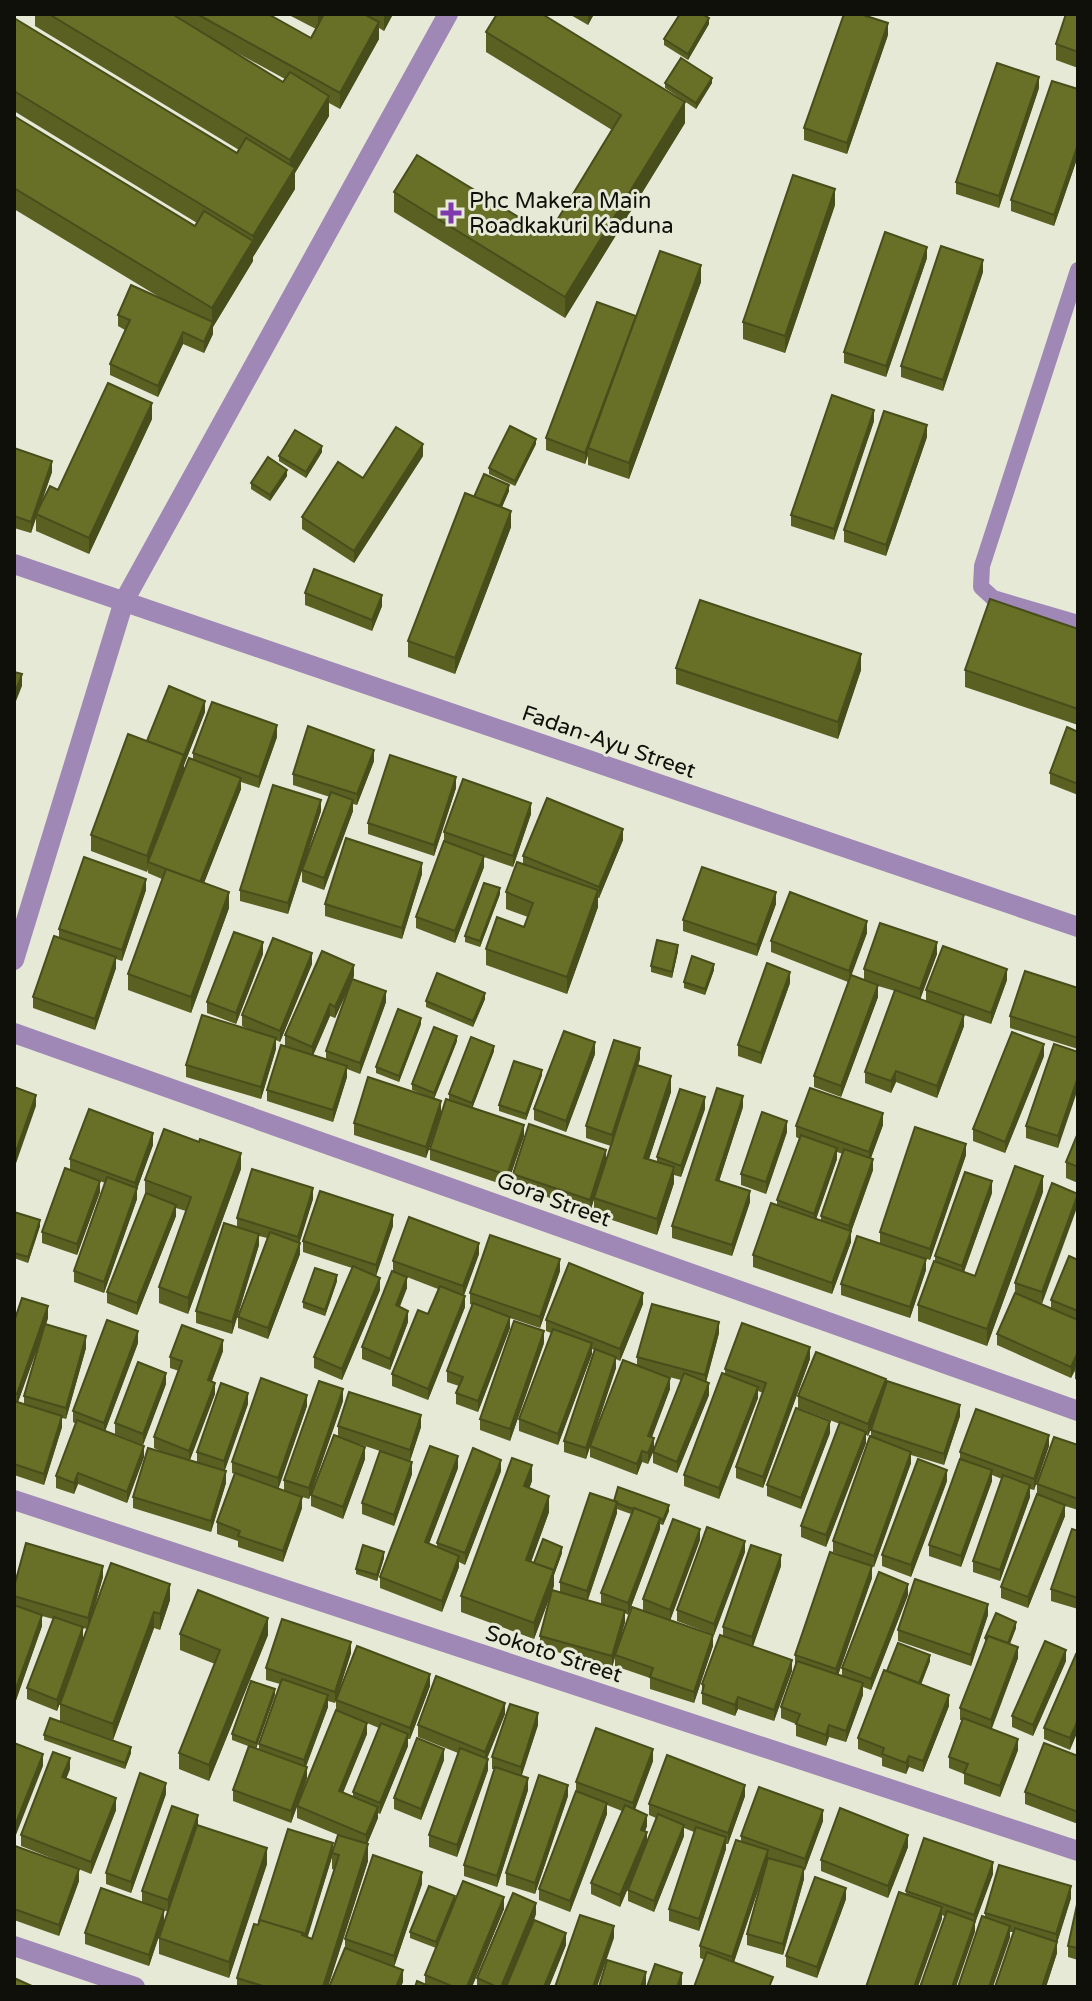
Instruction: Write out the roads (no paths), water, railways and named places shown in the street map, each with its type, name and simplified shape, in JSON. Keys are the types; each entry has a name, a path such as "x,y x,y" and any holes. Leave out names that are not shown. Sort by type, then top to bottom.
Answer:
{"street":[{"path":"14,960 124,601 448,14"},
{"name":"Fadan-Ayu Street","path":"14,564 1078,927"},
{"name":"Gora Street","path":"14,1033 1078,1411"},
{"name":"Sokoto Street","path":"14,1500 1078,1851"},
{"path":"14,1946 135,1987"}],"lane":[{"path":"1078,270 982,566 981,587 993,598 1078,623"}],"place":[{"name":"Phc Makera Main Roadkakuri Kaduna","path":"451,213"}]}
